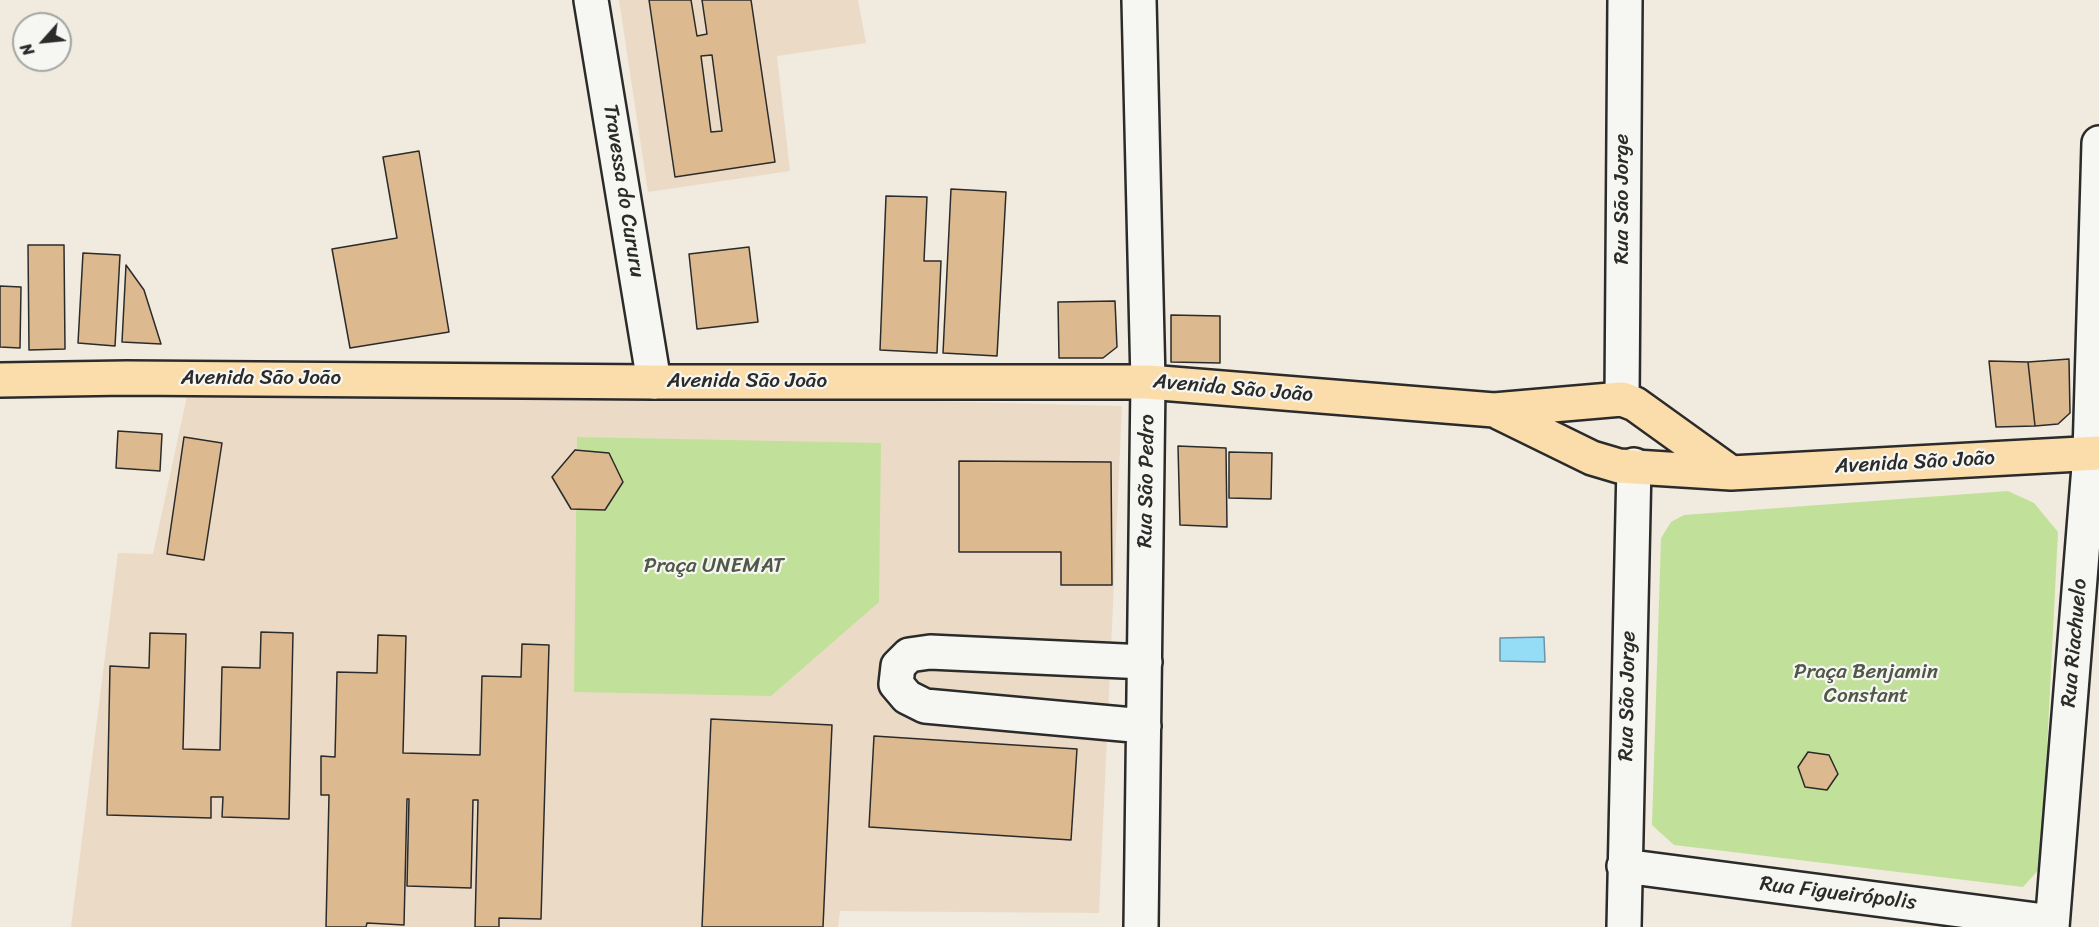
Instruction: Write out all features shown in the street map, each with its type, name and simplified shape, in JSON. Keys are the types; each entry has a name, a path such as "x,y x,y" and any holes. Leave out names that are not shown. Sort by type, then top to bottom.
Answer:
{"main road":[{"name":"Avenida São João","path":"0,380 168,378 654,382 1148,382 1494,410 1610,399"},
{"path":"1592,458 1587,450 1584,432 1591,411 1610,399 1635,404 1731,473"},
{"name":"Avenida São João","path":"1494,410 1609,464 1731,473 2094,454"},
{"path":"1634,465 1648,449 1652,439 1653,417"}],"street":[{"name":"Travessa do Cururu","path":"591,0 654,382"},
{"name":"Rua São Pedro","path":"1139,0 1148,382 1142,927"},
{"name":"Rua São Jorge","path":"1610,399 1624,0"},
{"name":"Rua Riachuelo","path":"2052,924 2094,454 2099,143"},
{"name":"Rua São Jorge","path":"1624,927 1634,465"},
{"path":"1144,662 930,652 909,656 903,660 898,666 896,684 907,698 925,706 1144,726"},
{"name":"Rua Figueirópolis","path":"1624,866 2052,924"}],"shaded area":[{"path":"619,0 858,0 866,43 777,56 790,171 648,192"},
{"path":"190,382 1122,406 1099,913 840,911 838,927 71,927 118,553 153,554"}],"green space":[{"name":"Praça UNEMAT","path":"577,437 881,443 879,602 771,696 574,692"},
{"name":"Praça Benjamin Constant","path":"2008,491 2034,503 2058,532 2041,867 2023,887 1674,845 1652,825 1661,538 1671,522 1684,515"}],"water":[{"path":"1544,637 1545,662 1500,661 1500,638"}],"building":[{"path":"649,0 691,0 697,36 707,34 702,0 751,0 775,162 675,177","holes":["712,55 722,131 711,132 701,56"]},
{"path":"419,151 449,332 350,348 332,249 397,238 383,157"},
{"path":"951,189 1006,192 997,356 943,353"},
{"path":"886,196 927,197 924,261 941,261 937,353 880,350"},
{"path":"28,245 64,245 65,349 29,350"},
{"path":"749,247 758,322 697,329 689,254"},
{"path":"83,253 120,255 115,346 78,343"},
{"path":"126,265 144,290 161,344 122,342"},
{"path":"0,286 21,287 20,348 0,347"},
{"path":"1115,301 1117,347 1103,358 1059,358 1058,302"},
{"path":"1171,315 1220,316 1220,363 1171,362"},
{"path":"2069,359 2070,413 2058,424 2035,426 2028,362"},
{"path":"1989,361 2028,362 2035,426 1996,427"},
{"path":"118,431 162,434 160,471 116,468"},
{"path":"184,437 222,443 204,560 167,554"},
{"path":"1178,446 1226,448 1227,527 1180,525"},
{"path":"575,450 609,453 623,482 605,510 571,509 552,477"},
{"path":"1229,452 1272,453 1271,499 1229,498"},
{"path":"959,461 1111,462 1112,585 1061,585 1061,552 959,552"},
{"path":"261,632 293,633 289,819 222,817 223,797 211,797 211,818 107,815 110,666 149,668 150,633 186,634 183,749 220,750 222,667 260,668"},
{"path":"378,635 406,636 403,753 480,755 482,676 521,677 522,644 549,645 541,919 499,918 499,927 475,927 478,800 473,800 471,888 407,886 409,799 407,799 404,925 367,923 366,927 326,927 329,795 321,795 321,756 335,757 337,672 377,673"},
{"path":"711,719 832,725 823,927 702,927"},
{"path":"874,736 1077,749 1071,840 869,827"},
{"path":"1808,752 1829,755 1838,774 1827,790 1805,787 1798,767"}]}
